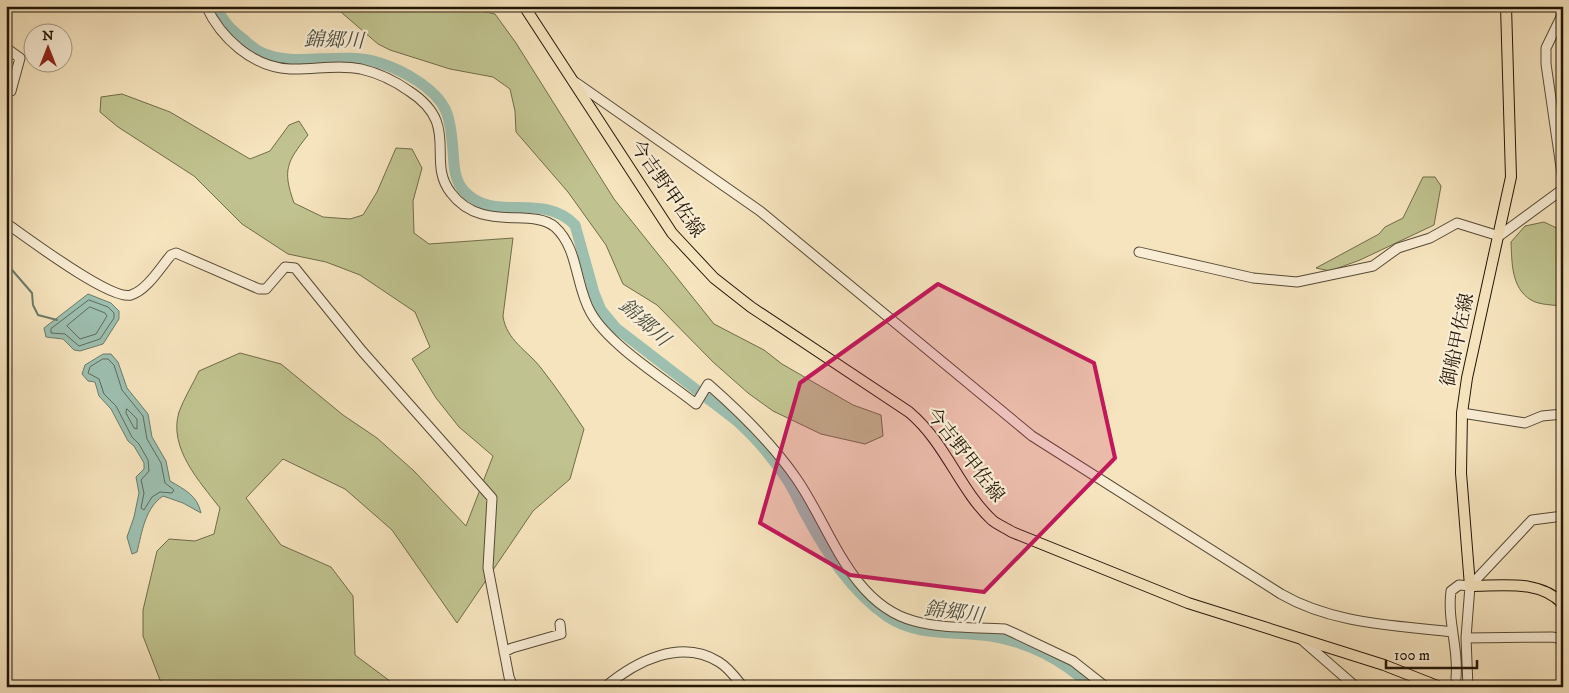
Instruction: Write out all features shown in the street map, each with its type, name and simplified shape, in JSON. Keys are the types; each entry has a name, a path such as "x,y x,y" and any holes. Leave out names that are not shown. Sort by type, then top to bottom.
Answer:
{"main road":[{"name":"今吉野甲佐線","path":"524,6 672,233 692,256 714,278 751,307 910,412 924,425 978,504 993,520 1012,532 1188,603 1384,665 1440,687"},
{"name":"御船甲佐線","path":"1470,586 1461,473 1462,412 1467,378 1511,177 1506,6"},
{"path":"1470,586 1534,587 1547,591 1563,604"}],"street":[{"path":"206,6 216,25 247,55 268,64 288,69 332,66 361,69 385,77 410,91 426,104 440,129 444,183 452,195 465,206 480,214 502,219 542,220 553,226 562,235 569,247 582,294 598,323 622,346 696,404 708,384 733,406 759,432 797,479 855,577 874,598 913,621 1004,629 1014,632 1073,661 1106,687"},
{"path":"1563,13 1546,48 1546,64 1563,181"},
{"path":"6,48 20,58 10,91 6,91"},
{"path":"572,80 760,211 1032,436 1282,594 1318,612 1352,620 1452,632"},
{"path":"1139,252 1253,278 1297,282 1373,266 1398,248 1430,238 1457,223 1498,236 1563,189"},
{"path":"6,223 92,282 119,295 133,294 142,289 171,255 176,253 260,289 266,289 285,267 295,268 362,351 492,498 488,568 504,652 515,686"},
{"path":"1462,412 1525,423 1542,416 1563,414"},
{"path":"1468,687 1466,638 1470,586 1532,520 1563,516"},
{"path":"1456,678 1457,652 1452,632 1449,604 1451,592 1459,585 1470,586"},
{"path":"504,652 561,634 560,624"},
{"path":"1466,638 1552,637 1563,639"},
{"path":"1300,638 1356,687"},
{"path":"605,687 630,669 661,654 676,652 705,654 713,658 732,672 744,687"}],"highlighted area":[{"path":"938,284 1094,363 1115,458 984,592 850,575 760,523 800,383"}],"green space":[{"path":"334,6 459,6 495,14 516,43 614,199 714,324 764,350 782,364 853,405 881,415 883,436 865,444 821,434 773,411 748,393 713,362 657,305 623,284 606,245 568,192 516,132 515,111 510,89 493,77 450,69 390,50 378,44"},
{"path":"122,94 170,112 250,159 270,151 289,125 299,121 308,135 291,159 288,174 290,191 294,203 323,217 350,219 363,215 377,192 396,148 412,149 422,168 413,201 414,233 429,244 513,238 503,316 505,324 513,339 547,375 584,429 570,479 533,511 457,623 392,530 345,489 283,459 246,498 281,545 331,567 353,596 355,655 398,687 168,687 160,680 143,636 143,610 157,551 169,539 195,541 214,534 220,508 195,476 178,439 177,425 179,412 199,371 240,353 281,364 343,415 377,438 414,471 466,526 493,456 459,427 436,398 412,359 430,347 415,312 360,275 326,262 288,254 242,224 194,176 118,127 100,112 101,97"},
{"path":"1423,177 1435,177 1441,186 1434,225 1360,260 1330,271 1316,268 1379,234 1385,227 1403,218"},
{"path":"1544,222 1563,231 1563,306 1534,302 1524,295 1516,282 1514,274 1511,242 1525,226"}],"water":[{"path":"88,294 111,303 119,311 119,319 103,344 80,351 74,350 63,339 46,337 44,328"},
{"path":"103,354 111,354 118,362 127,388 148,414 152,437 166,461 170,481 193,497 201,513 183,503 163,496 148,514 137,552 132,554 127,537 139,493 136,477 144,469 144,463 134,446 128,441 111,409 99,396 95,382 88,381 82,374 85,365"}],"waterway":[{"name":"錦郷川","path":"216,6 230,27 260,52 288,59 365,59 408,75 435,95 448,116 455,172 458,182 464,191 476,201 489,205 548,210 562,215 575,225 594,293 601,310 616,328 737,421 757,441 789,482 831,558 851,584 875,607 888,617 912,628 991,636 1032,648 1069,668 1091,687"},
{"path":"6,263 32,293 33,305 38,315 57,320"}],"tunnel":[{"path":"1453,687 1456,678"}]}
